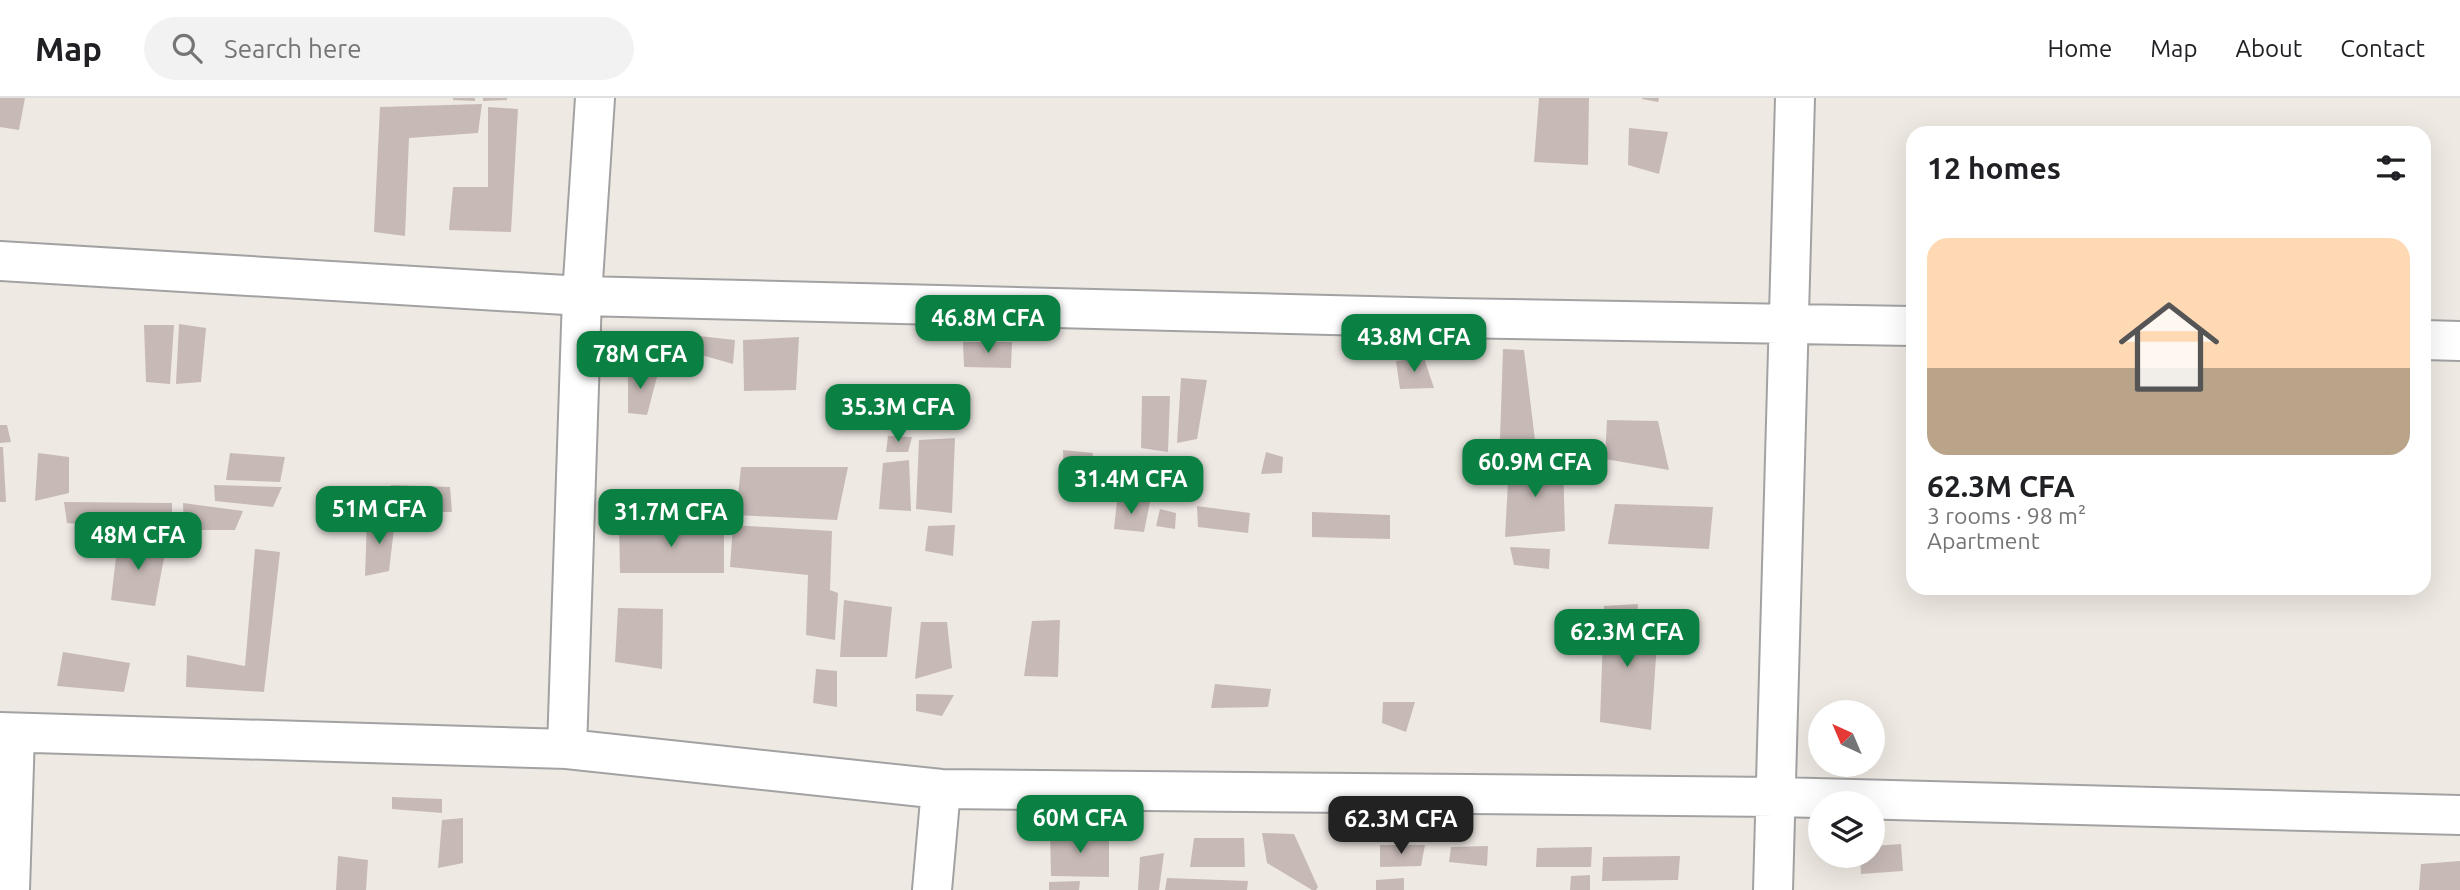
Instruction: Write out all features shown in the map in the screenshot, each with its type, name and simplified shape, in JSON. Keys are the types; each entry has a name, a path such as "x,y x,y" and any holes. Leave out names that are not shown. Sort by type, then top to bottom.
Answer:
{"street":[{"path":"567,749 582,296 595,98"},
{"path":"1773,890 1795,98"},
{"path":"0,261 582,296 1450,318 1906,326"},
{"path":"2431,340 2460,341"},
{"path":"10,890 8,733 567,749 941,789 1776,797 2460,815"},
{"path":"932,890 941,789"}],"building":[{"path":"0,98 25,98 19,130 0,127"},
{"path":"475,98 475,101 453,100"},
{"path":"483,98 507,98 507,100 483,101"},
{"path":"1539,98 1589,98 1588,165 1534,162"},
{"path":"1642,98 1659,98 1658,102"},
{"path":"482,104 478,133 409,138 405,236 374,232 380,107"},
{"path":"488,107 518,109 511,232 449,230 453,187 488,187"},
{"path":"1629,128 1668,132 1659,174 1628,165"},
{"path":"179,324 206,328 201,382 176,384"},
{"path":"144,325 174,325 170,384 146,382"},
{"path":"699,336 735,340 733,364 698,354"},
{"path":"799,337 796,390 744,391 743,340"},
{"path":"963,342 1012,342 1011,368 964,367"},
{"path":"1503,349 1524,350 1535,440 1500,439"},
{"path":"1424,358 1434,388 1400,389 1396,361"},
{"path":"628,368 658,373 647,415 628,413"},
{"path":"1181,378 1207,380 1197,439 1177,443"},
{"path":"1142,396 1170,396 1168,452 1141,448"},
{"path":"1607,420 1658,421 1669,470 1605,459"},
{"path":"0,425 7,425 11,442 0,443"},
{"path":"888,436 912,437 908,452 886,452"},
{"path":"955,438 952,513 916,509 919,440"},
{"path":"0,447 3,447 6,502 0,502"},
{"path":"1063,450 1093,453 1089,480 1064,479"},
{"path":"1266,452 1283,457 1282,473 1261,474"},
{"path":"38,453 69,457 69,493 35,501"},
{"path":"230,453 285,457 280,482 226,480"},
{"path":"909,460 911,511 879,509 883,463"},
{"path":"1563,461 1565,531 1505,537 1509,463"},
{"path":"741,467 848,467 837,520 736,515"},
{"path":"214,485 282,487 273,507 215,501"},
{"path":"391,485 450,487 452,512 393,512"},
{"path":"1117,501 1150,502 1144,532 1114,529"},
{"path":"64,502 172,503 172,533 67,523"},
{"path":"183,503 243,511 235,530 184,530"},
{"path":"1615,504 1713,507 1709,549 1608,544"},
{"path":"1197,506 1250,513 1248,533 1198,527"},
{"path":"1160,509 1176,513 1175,529 1156,526"},
{"path":"1312,512 1390,515 1390,539 1312,537"},
{"path":"367,519 395,520 389,571 365,576"},
{"path":"619,523 724,526 724,573 620,573"},
{"path":"733,525 832,531 830,590 838,593 835,640 806,635 808,575 730,567"},
{"path":"955,525 953,556 925,551 928,526"},
{"path":"118,540 167,542 155,606 111,600"},
{"path":"1510,547 1550,549 1549,569 1514,565"},
{"path":"255,549 280,552 264,692 186,687 187,655 245,666"},
{"path":"844,600 892,607 887,657 840,657"},
{"path":"1638,604 1636,627 1658,628 1651,730 1600,722 1604,606"},
{"path":"618,608 663,609 662,669 615,662"},
{"path":"1060,620 1058,677 1024,676 1032,621"},
{"path":"921,622 947,622 952,668 915,679"},
{"path":"63,652 130,663 124,692 57,686"},
{"path":"816,669 837,671 837,707 813,703"},
{"path":"1215,684 1271,689 1268,707 1211,708"},
{"path":"916,694 954,695 942,716 916,711"},
{"path":"1383,702 1415,702 1406,732 1382,723"},
{"path":"392,797 442,799 442,813 392,809"},
{"path":"463,818 463,863 438,868 442,820"},
{"path":"1050,833 1109,834 1109,877 1051,876"},
{"path":"1262,833 1294,834 1318,887 1316,890 1267,863"},
{"path":"1194,838 1244,838 1245,867 1190,867"},
{"path":"1901,844 1903,871 1861,874 1861,868 1885,868 1885,845"},
{"path":"1380,845 1425,845 1421,866 1380,867"},
{"path":"1488,846 1487,866 1449,862 1451,847"},
{"path":"1592,847 1591,867 1536,867 1537,848"},
{"path":"1164,853 1159,890 1138,890 1140,857"},
{"path":"338,856 368,860 366,890 336,890"},
{"path":"1680,856 1678,880 1602,881 1603,857"},
{"path":"2460,861 2460,890 2419,890 2421,864"},
{"path":"1590,875 1590,890 1570,890 1571,876"},
{"path":"1167,878 1248,881 1247,890 1165,890"},
{"path":"1404,878 1404,890 1376,890 1376,880"},
{"path":"1080,881 1079,890 1049,890 1049,882"}]}
